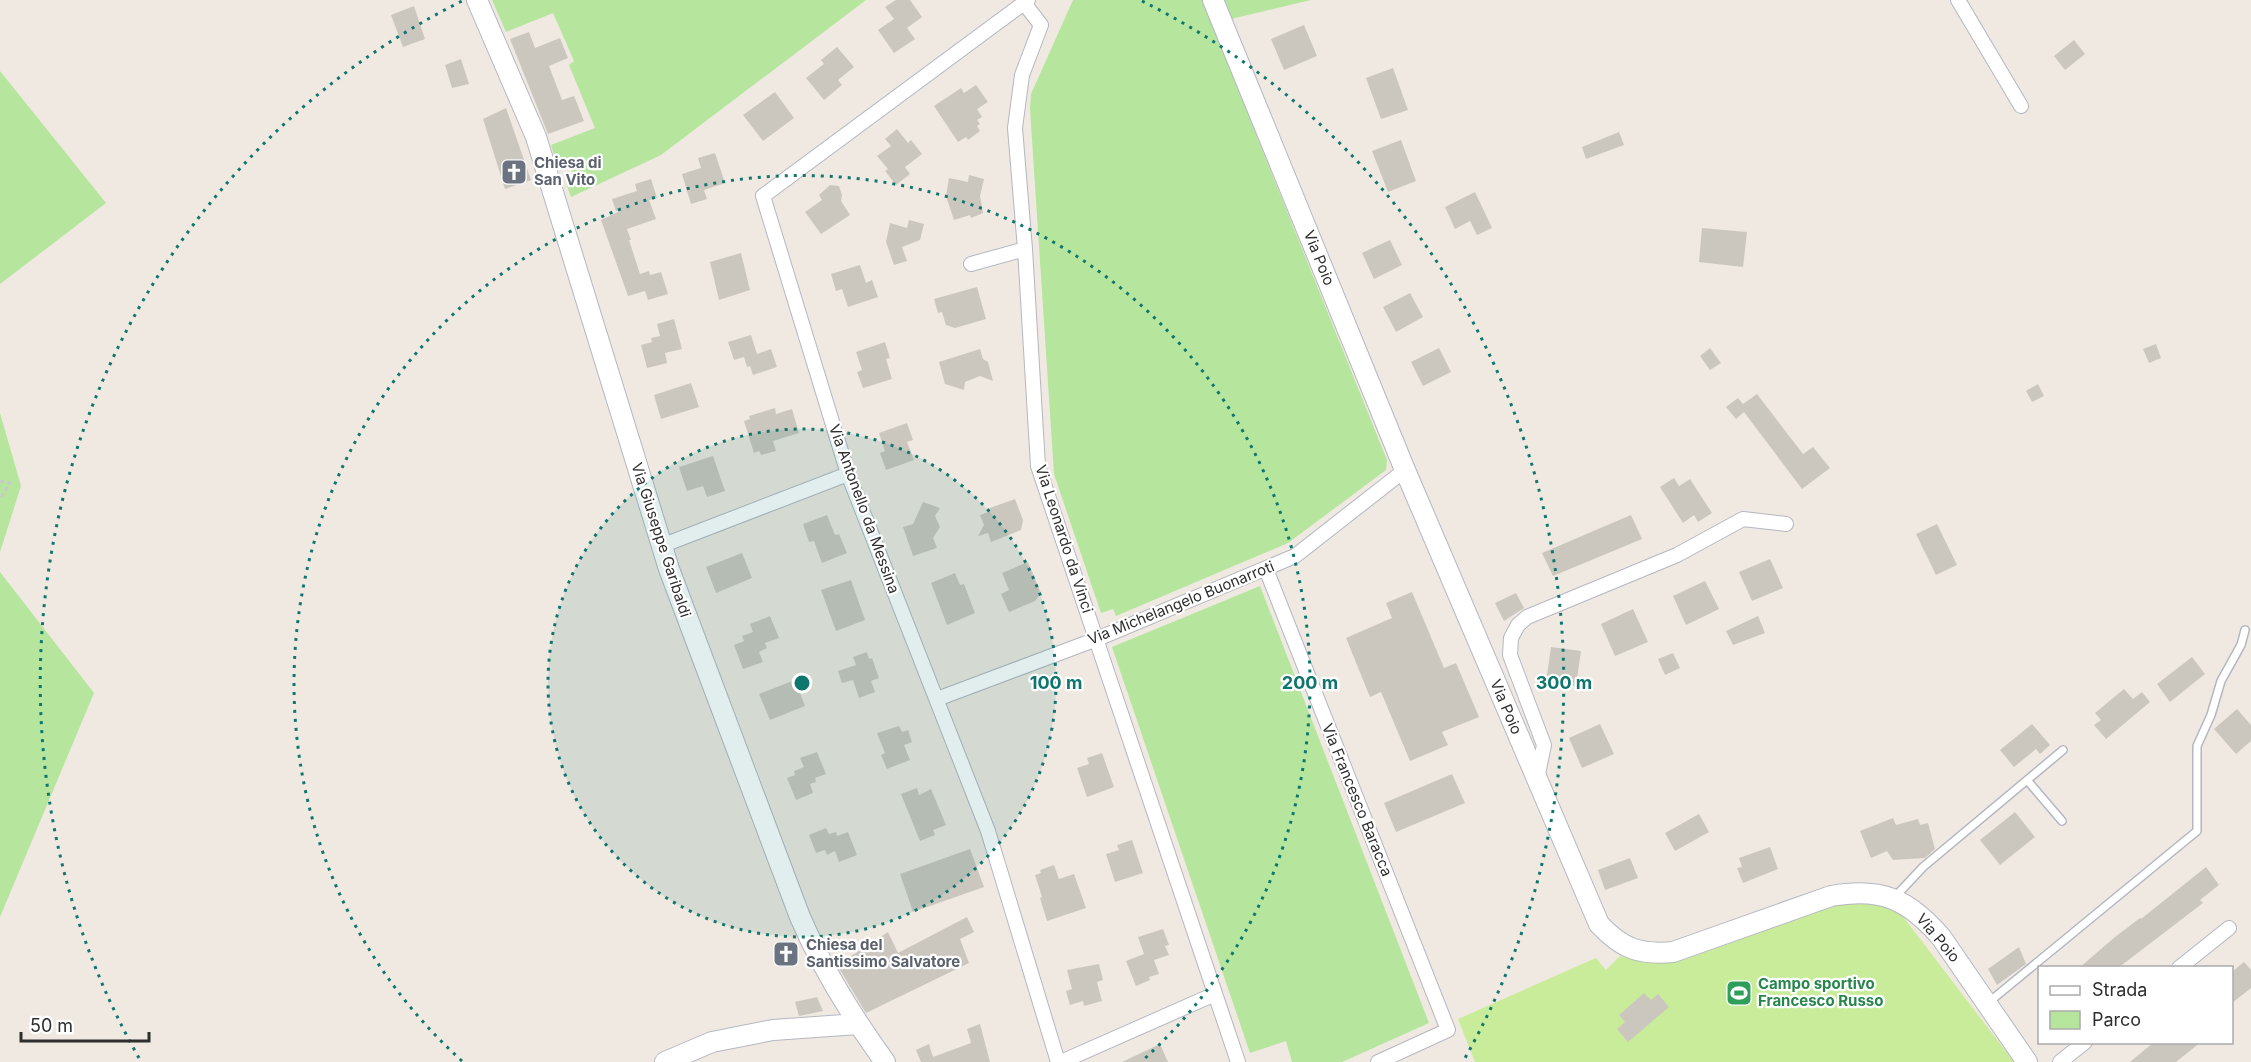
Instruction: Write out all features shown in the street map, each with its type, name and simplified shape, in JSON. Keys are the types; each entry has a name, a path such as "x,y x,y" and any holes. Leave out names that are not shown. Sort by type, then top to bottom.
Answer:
{"street":[{"name":"Via Giuseppe Garibaldi","path":"477,0 536,137 662,546 800,917 818,959 858,1024 885,1062"},
{"name":"Via Poio","path":"1213,0 1405,470 1599,924 1610,937 1623,945 1653,954 1673,952 1831,896 1852,892 1873,893 1894,898 1926,920 1941,937 2027,1062"},
{"path":"1958,0 2021,106"},
{"name":"Via Leonardo da Vinci","path":"1026,1 1041,25 1022,75 1015,128 1038,466 1238,1062"},
{"name":"Via Antonello da Messina","path":"1026,1 763,196 848,474 988,831 1059,1062"},
{"path":"971,264 1025,249"},
{"name":"Via Michelangelo Buonarroti","path":"937,699 1097,639 1295,556 1405,470"},
{"path":"662,546 848,474"},
{"path":"1537,780 1544,745 1510,655 1511,638 1518,626 1527,617 1677,555 1743,519 1786,524"},
{"name":"Via Francesco Baracca","path":"1266,569 1448,1030 1378,1062"},
{"path":"2182,966 2229,928"},
{"path":"1059,1062 1215,994"},
{"path":"665,1062 712,1042 773,1030 858,1024"},
{"path":"2060,1062 2082,1044"}],"lane":[{"path":"1987,1004 2197,831 2197,746 2211,715 2221,681 2241,645 2245,630"},
{"path":"1894,898 1923,867 2063,750"},
{"path":"2027,780 2062,821"}],"path":[{"path":"0,481 10,483 0,499"}],"green space":[{"path":"492,0 866,0 661,155 571,197 565,180 573,173 568,164 557,164 551,145 595,128 569,65 574,61 553,13 506,32"},
{"path":"1073,0 1202,0 1387,460 1386,470 1288,543 1116,616 1113,609 1101,613 1054,474 1030,109 1031,94"},
{"path":"1223,0 1311,0 1231,19"},
{"path":"0,71 106,203 0,284"},
{"path":"0,413 21,486 0,552"},
{"path":"0,572 94,693 0,917"},
{"path":"1260,586 1429,1023 1342,1062 1292,1062 1286,1041 1250,1053 1112,647"},
{"name":"Campo sportivo Francesco Russo","path":"1850,902 1883,905 1901,914 2014,1062 1475,1062 1458,1019 1596,958 1606,970 1620,956 1653,962 1686,959"}],"building":[{"path":"896,0 910,0 922,17 907,28 915,39 894,53 878,30 894,19 885,7"},
{"path":"414,6 425,39 403,47 391,15"},
{"path":"1304,25 1317,56 1284,70 1271,39"},
{"path":"529,32 535,48 560,38 568,58 549,66 562,100 574,96 584,121 548,134 510,39"},
{"path":"2074,40 2085,54 2065,70 2054,56"},
{"path":"837,47 854,67 838,80 842,85 824,100 806,78 824,64 821,60"},
{"path":"461,59 469,84 452,88 445,65"},
{"path":"1393,68 1408,110 1381,119 1366,78"},
{"path":"976,85 988,102 977,109 982,117 977,120 980,124 977,126 980,131 968,140 966,137 958,142 934,106 961,88 964,93"},
{"path":"775,92 794,118 763,141 743,115"},
{"path":"506,108 531,180 505,189 483,119"},
{"path":"897,129 908,143 911,140 922,154 905,167 910,174 896,185 885,171 888,169 877,156 891,146 885,139"},
{"path":"1619,132 1624,145 1586,159 1582,147"},
{"path":"1401,140 1416,181 1388,192 1372,151"},
{"path":"715,153 725,183 704,190 707,199 691,204 682,174 701,168 698,158"},
{"path":"969,175 984,179 980,196 983,213 971,218 970,215 954,220 946,196 949,178 968,182"},
{"path":"651,179 657,198 649,200 656,219 627,229 640,274 649,271 650,275 661,272 668,294 648,300 645,291 628,296 601,220 622,210 616,211 612,199 637,191 635,184"},
{"path":"830,185 839,186 841,201 850,215 821,234 805,212 822,200 819,195"},
{"path":"1475,192 1492,228 1477,235 1470,221 1455,229 1445,207"},
{"path":"909,220 924,224 920,240 902,247 907,261 894,265 886,242 890,223 907,228"},
{"path":"1702,228 1747,232 1743,267 1699,262"},
{"path":"1390,240 1402,265 1374,279 1362,253"},
{"path":"741,253 750,290 719,300 710,262"},
{"path":"860,265 866,283 872,280 878,297 848,307 842,289 836,291 831,274"},
{"path":"977,287 986,319 955,328 946,325 942,312 938,313 934,299"},
{"path":"1410,293 1423,317 1396,332 1383,307"},
{"path":"674,319 682,349 665,353 667,363 647,368 641,345 652,342 651,338 660,336 657,324"},
{"path":"751,335 757,354 771,349 777,367 753,375 744,357 734,360 728,342"},
{"path":"885,342 890,358 886,359 892,379 863,388 857,372 862,370 856,352"},
{"path":"2156,344 2161,358 2149,363 2143,349"},
{"path":"1439,348 1451,372 1423,386 1411,362"},
{"path":"1710,348 1721,363 1710,370 1700,356"},
{"path":"980,349 983,359 988,362 993,381 980,376 965,382 964,390 945,384 939,362"},
{"path":"691,383 699,407 661,419 654,395"},
{"path":"2038,384 2044,396 2032,402 2026,391"},
{"path":"1757,394 1803,454 1813,447 1830,468 1802,489 1744,412 1736,419 1726,407 1738,398 1743,404"},
{"path":"775,408 776,414 792,409 799,433 773,441 776,451 761,455 759,451 754,453 744,421 750,419 749,416"},
{"path":"907,423 913,440 907,442 914,460 886,470 880,453 885,451 879,433"},
{"path":"713,456 725,491 707,497 703,486 687,491 679,467"},
{"path":"1674,478 1679,486 1690,479 1712,513 1698,522 1694,515 1683,523 1660,487"},
{"path":"1015,499 1023,520 1021,530 991,542 988,533 978,536 984,525 980,515 988,512 987,509"},
{"path":"923,502 940,508 935,516 940,527 933,538 937,548 913,556 903,527 913,524"},
{"path":"827,515 835,535 839,534 847,553 822,563 814,541 809,542 803,524"},
{"path":"1631,515 1642,539 1553,576 1542,553"},
{"path":"1937,524 1957,565 1936,575 1916,534"},
{"path":"742,553 752,578 716,593 706,567"},
{"path":"1770,559 1783,588 1752,601 1739,572"},
{"path":"1028,562 1041,593 1035,601 1009,612 1001,594 1009,590 1002,573"},
{"path":"955,573 960,585 964,584 975,613 947,625 931,583"},
{"path":"851,580 865,620 836,631 821,590"},
{"path":"1705,581 1719,609 1686,625 1673,596"},
{"path":"1412,592 1444,668 1456,663 1479,717 1442,732 1448,745 1410,761 1381,692 1370,697 1346,638 1392,618 1386,603"},
{"path":"1516,593 1524,608 1504,621 1495,603"},
{"path":"1633,609 1648,642 1615,656 1601,624"},
{"path":"770,616 779,638 765,643 767,648 759,652 763,662 743,669 734,645 744,641 742,636 753,632 750,624"},
{"path":"1758,616 1765,633 1733,645 1726,631"},
{"path":"1551,647 1581,651 1576,686 1546,682"},
{"path":"867,652 869,659 872,658 879,678 871,681 875,692 859,698 853,680 842,683 838,671 856,665 853,657"},
{"path":"1673,653 1680,668 1665,675 1658,659"},
{"path":"2192,657 2205,674 2170,702 2157,684"},
{"path":"795,680 805,706 770,720 759,694"},
{"path":"2124,689 2133,699 2142,692 2150,702 2106,739 2094,725 2101,720 2095,713"},
{"path":"2237,709 2251,725 2251,741 2236,754 2214,729"},
{"path":"1600,724 1614,754 1582,768 1569,738"},
{"path":"2032,724 2050,745 2040,754 2036,749 2014,767 2000,750"},
{"path":"899,726 902,732 908,730 912,742 904,745 910,760 887,769 881,755 885,753 877,733"},
{"path":"817,752 826,774 815,778 816,782 810,784 813,793 796,800 787,778 795,775 794,771 804,767 800,758"},
{"path":"1102,753 1114,787 1087,797 1077,768 1089,764 1087,758"},
{"path":"1452,774 1465,803 1396,832 1384,803"},
{"path":"917,788 919,795 931,789 946,825 933,830 935,835 920,841 901,794"},
{"path":"2015,812 2035,837 2000,865 1980,840"},
{"path":"1699,814 1709,832 1675,851 1665,833"},
{"path":"1893,818 1896,825 1918,819 1920,825 1928,823 1935,849 1925,858 1893,860 1887,851 1871,858 1860,831"},
{"path":"826,828 829,834 836,832 837,836 848,832 857,855 839,862 835,851 827,855 825,850 816,853 809,835"},
{"path":"1132,840 1143,873 1115,882 1106,854 1119,850 1117,845"},
{"path":"1770,847 1778,869 1743,883 1737,868 1742,867 1739,858"},
{"path":"970,849 984,887 913,912 900,874"},
{"path":"1630,858 1638,878 1605,890 1598,870"},
{"path":"1054,865 1059,879 1074,874 1086,908 1047,921 1035,875 1041,873 1040,870"},
{"path":"2206,867 2219,885 2200,900 2203,903 2121,966 2081,966 2115,937"},
{"path":"967,917 974,932 960,939 969,963 866,1013 837,965 888,932 898,953"},
{"path":"1163,929 1169,945 1165,946 1169,955 1154,960 1159,974 1149,977 1150,980 1136,986 1126,961 1144,954 1138,937"},
{"path":"2019,947 2026,964 1997,985 1988,969"},
{"path":"2244,962 2251,970 2251,988 2233,1002 2233,971"},
{"path":"1099,964 1103,980 1097,982 1102,1001 1084,1006 1083,1001 1070,1005 1066,991 1072,989 1067,970"},
{"path":"1644,993 1651,1000 1658,994 1669,1007 1628,1042 1617,1029 1625,1022 1619,1015"},
{"path":"817,997 823,1011 799,1016 795,1002"},
{"path":"980,1024 990,1062 921,1062 916,1050 929,1044 933,1057 971,1043 967,1029"},
{"path":"1160,1044 1168,1062 1122,1062"},
{"path":"2152,1044 2198,1044 2176,1062 2130,1062"}],"place":[{"name":"Chiesa di San Vito","path":"514,172"},
{"name":"Chiesa del Santissimo Salvatore","path":"786,954"},
{"name":"Campo sportivo Francesco Russo","path":"1739,993"}]}
